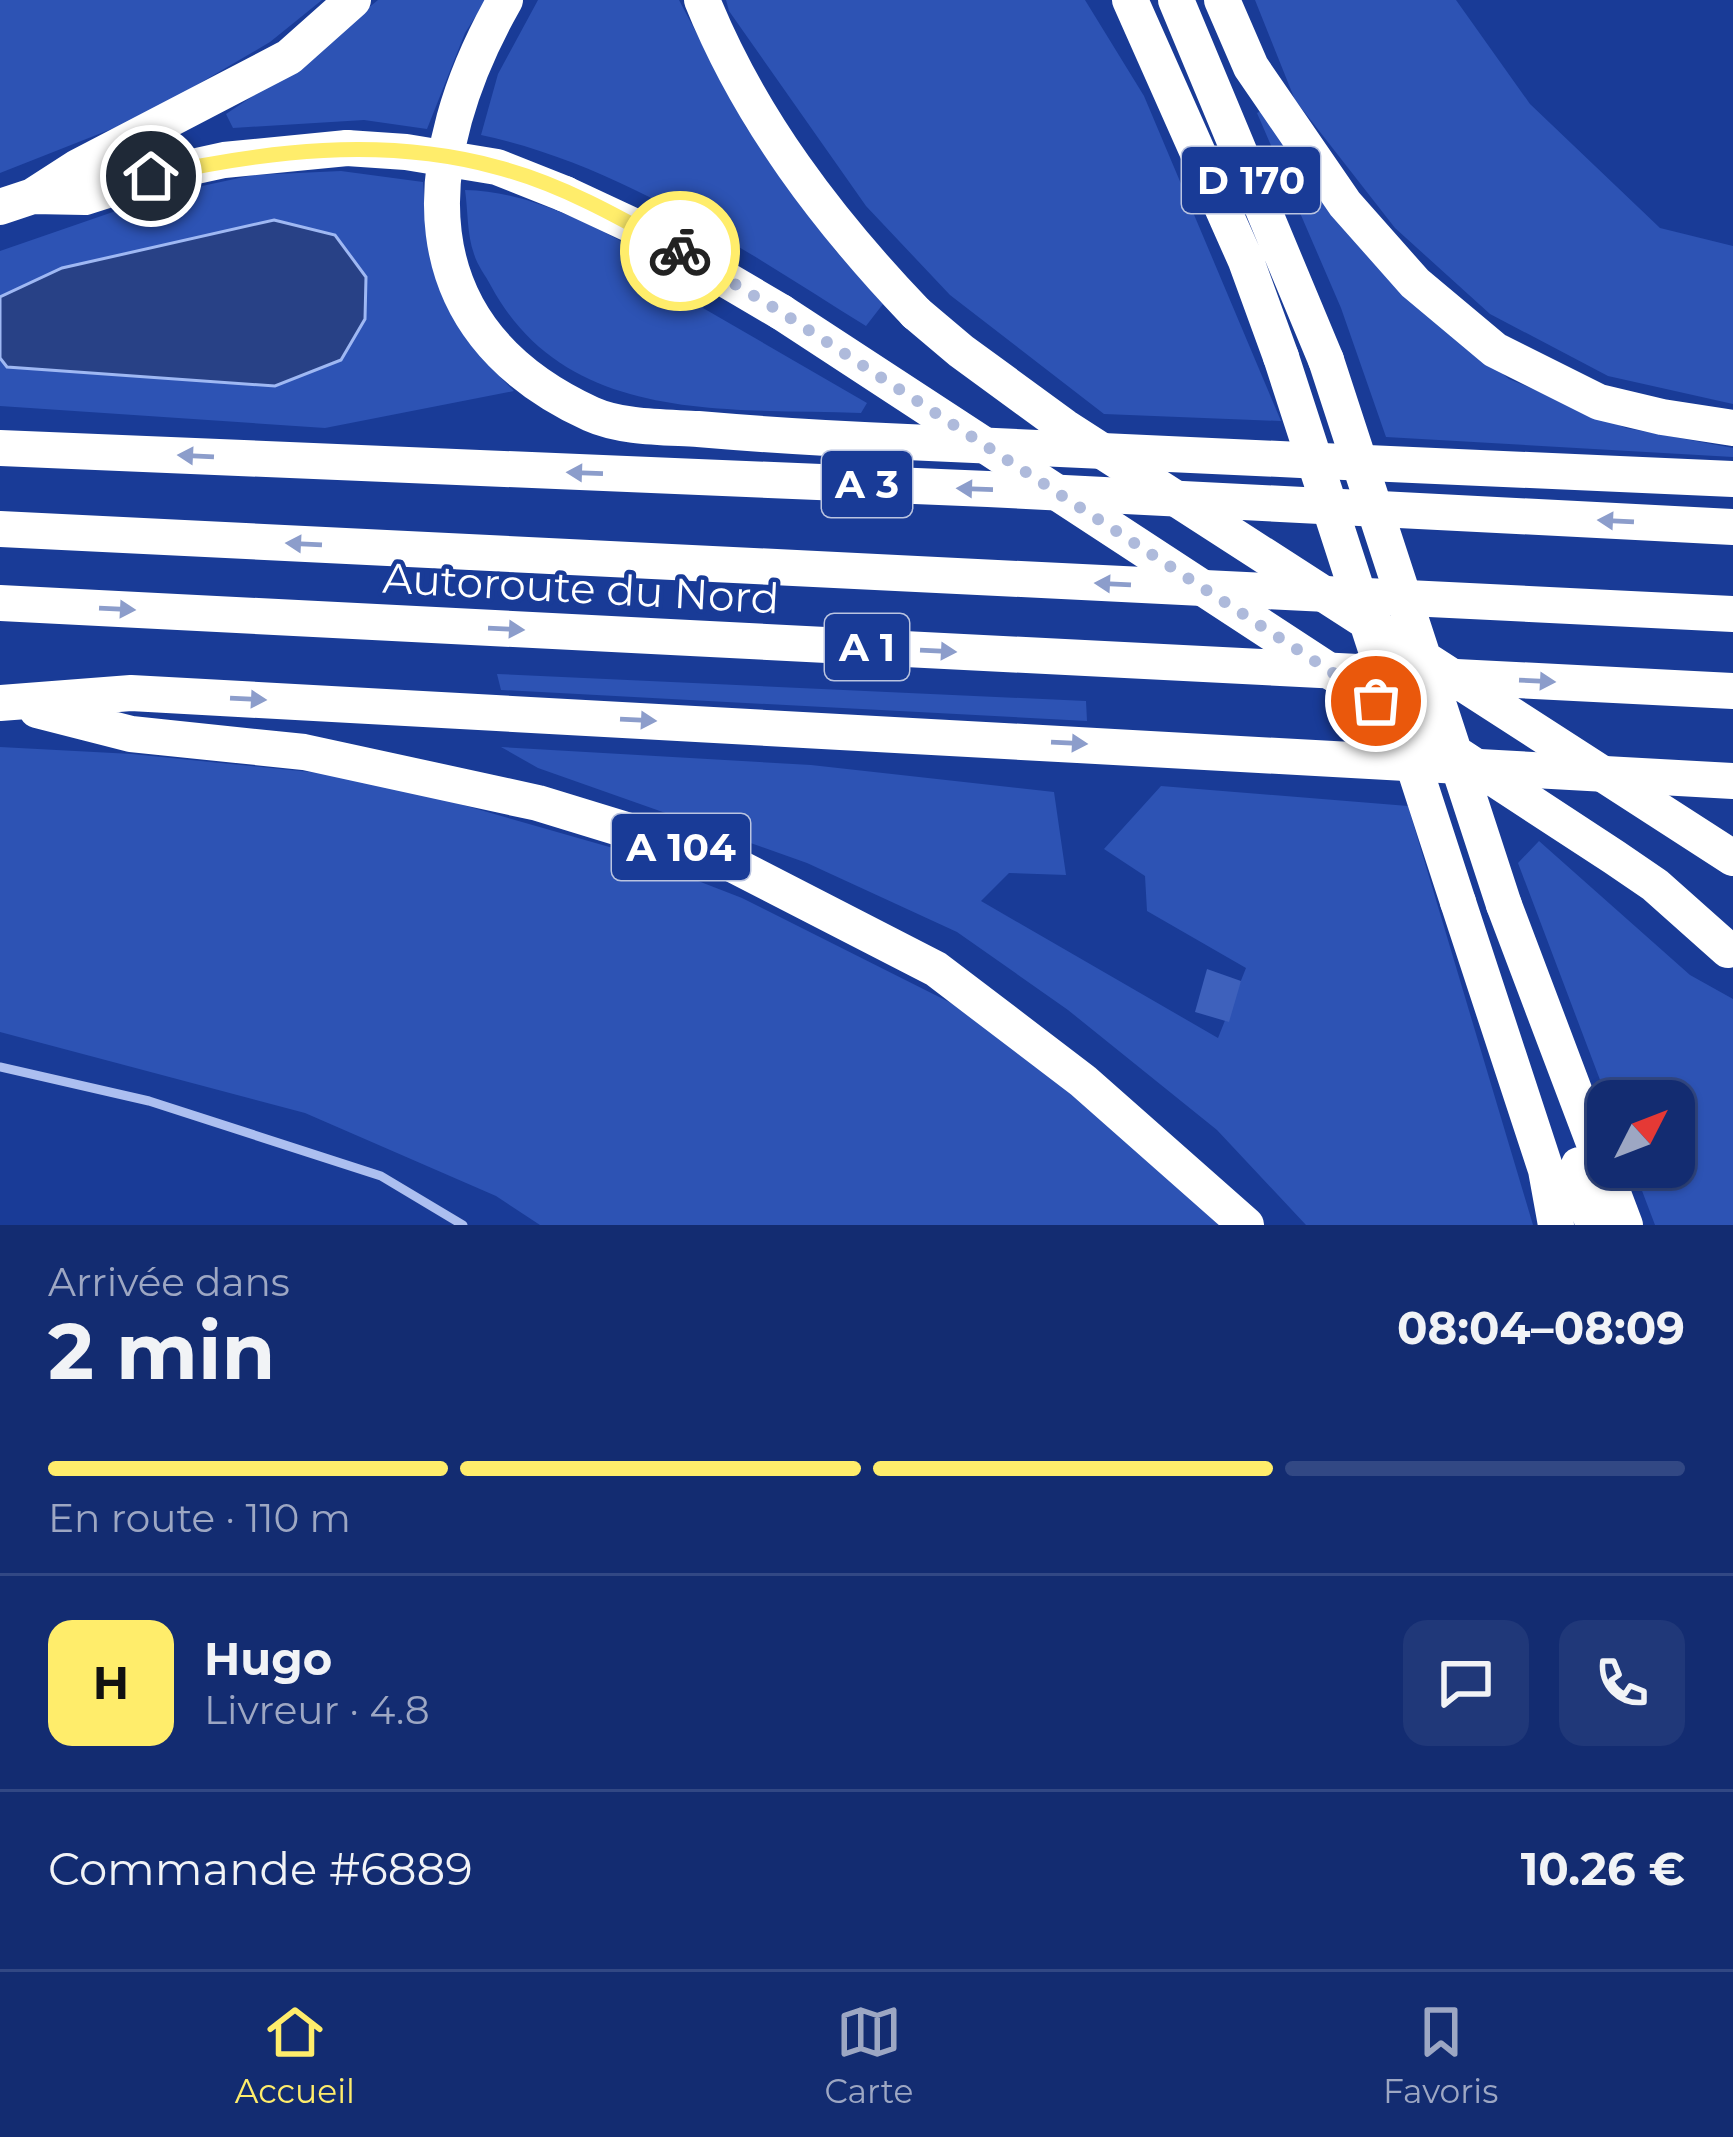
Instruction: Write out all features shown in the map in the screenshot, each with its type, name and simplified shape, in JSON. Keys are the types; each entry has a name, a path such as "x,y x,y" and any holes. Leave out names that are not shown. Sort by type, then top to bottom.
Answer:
{"highway":[{"path":"16,202 289,57 353,0"},
{"path":"505,0 475,53 456,117 439,203 444,248 460,294 481,333 513,366 596,416 648,425 806,437 1733,479"},
{"path":"702,0 741,82 820,204 916,313 961,351 1065,427 1733,857"},
{"path":"1130,0 1246,261 1281,356 1546,1170 1556,1225"},
{"name":"D 170","path":"1176,0 1326,359 1520,953 1593,1225"},
{"path":"1222,0 1251,67 1345,204 1414,284 1495,350 1582,394 1662,417 1733,428"},
{"path":"16,202 85,197 224,160 347,148 497,167 565,194 640,229 781,312 1614,857 1655,885 1730,953"},
{"name":"A 3","path":"0,448 988,489 1733,527"},
{"name":"Autoroute du Nord","path":"0,529 1733,614"},
{"name":"Autoroute du Nord","path":"0,603 1733,691"},
{"path":"5,704 131,693 1733,784"},
{"name":"A 104","path":"5,704 131,734 304,752 538,803 724,860 936,969 1084,1081 1246,1225"},
{"path":"1520,953 1625,1225"}],"lane":[{"path":"0,1067 148,1101 381,1176 463,1225"}],"shaded area":[{"path":"0,0 322,0 270,42 142,117 0,173"},
{"path":"378,0 486,0 465,33 427,129 364,120 233,128 226,114 295,68"},
{"path":"538,0 679,0 746,127 835,250 883,304 866,326 633,189 584,167 481,135 498,74"},
{"path":"726,0 1085,0 1144,96 1281,421 1104,414 950,295 866,206 729,11"},
{"path":"1255,0 1456,0 1530,104 1660,228 1733,246 1733,404 1608,376 1490,314 1395,228 1295,100"},
{"path":"1265,109 1423,309 1509,379 1626,428 1733,448 1733,457 1386,437 1341,308 1257,113"},
{"path":"341,171 423,182 430,246 445,297 471,343 514,391 325,428 0,406 0,251 165,194 253,175"},
{"path":"465,190 529,201 592,226 710,291 703,308 867,403 861,413 704,407 605,386 561,364 523,331 479,266 470,239"},
{"path":"274,220 335,235 366,277 365,319 341,360 275,386 7,367 0,358 0,297 62,268"},
{"path":"497,674 1086,701 1087,721 501,690"},
{"path":"0,747 132,754 369,778 613,848 742,898 973,1014 1104,1103 1226,1225 540,1225 496,1196 305,1113 0,1032"},
{"path":"501,747 811,765 1054,792 1066,875 1009,873 981,901 1218,1038 1246,968 1147,911 1145,876 1104,849 1161,786 1408,806 1533,1225 1306,1225 1217,1130 1068,1010 957,932 807,863 538,768"},
{"path":"1539,841 1690,975 1733,999 1733,1225 1655,1225 1641,1188 1695,1188 1695,1080 1600,1080 1518,863"}],"building":[{"path":"1207,969 1241,981 1229,1022 1195,1012"}],"way so far":[{"path":"680,251 781,312 1376,701"}],"route":[{"path":"151,176 224,160 347,148 406,152 497,167 565,194 680,251"}]}
